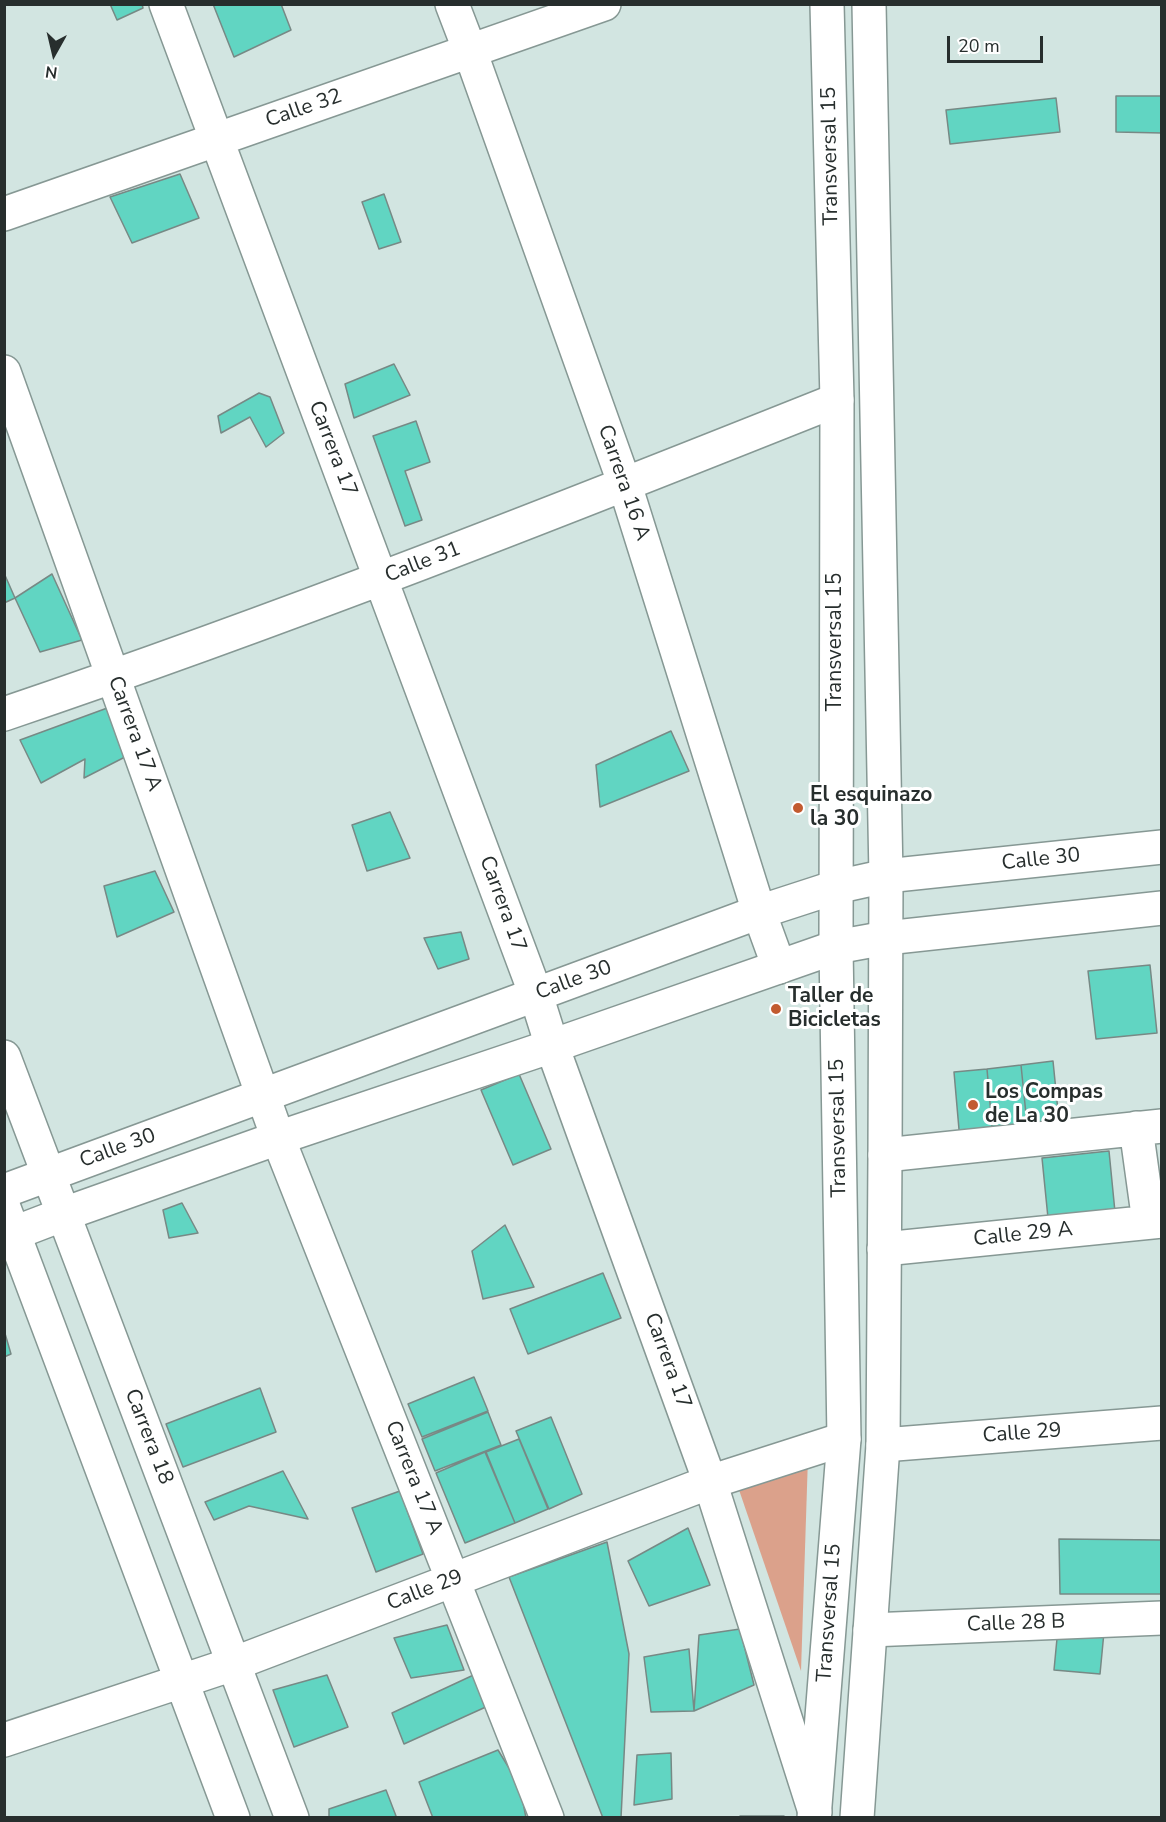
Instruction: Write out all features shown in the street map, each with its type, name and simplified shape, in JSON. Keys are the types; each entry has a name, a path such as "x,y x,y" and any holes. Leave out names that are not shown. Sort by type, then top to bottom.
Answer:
{"street":[{"name":"Carrera 17","path":"166,4 536,995 552,1046 710,1482 815,1815"},
{"name":"Carrera 16 A","path":"452,4 625,485 778,967"},
{"name":"Calle 32","path":"4,214 604,4"},
{"name":"Transversal 15","path":"815,1815 844,1439 836,947 837,400 827,4"},
{"name":"Transversal 15","path":"857,1818 883,1445 885,1155 886,876 869,4"},
{"name":"Carrera 17 A","path":"4,372 278,1138 547,1818"},
{"name":"Calle 31","path":"4,714 114,677 381,579 837,400"},
{"name":"Calle 30","path":"4,1191 759,912 836,887 886,876 1161,848"},
{"name":"Calle 30","path":"8,1226 64,1214 278,1138 836,947 886,938 1161,908"},
{"name":"Carrera 18","path":"4,1057 292,1818"},
{"path":"885,1155 1149,1127 1155,1222"},
{"name":"Calle 29 A","path":"884,1249 1155,1222"},
{"path":"8,1226 233,1818"},
{"name":"Calle 29","path":"883,1445 1161,1423"},
{"name":"Calle 29","path":"4,1740 233,1664 710,1482 844,1439"},
{"name":"Calle 28 B","path":"870,1630 1161,1618"}],"shaded area":[{"path":"808,1457 801,1671 737,1484"}],"building":[{"path":"110,4 142,4 143,8 117,20"},
{"path":"213,4 281,4 291,30 234,57"},
{"path":"1116,96 1162,96 1162,133 1116,132"},
{"path":"1056,98 1060,132 950,144 946,110"},
{"path":"180,174 199,218 132,243 110,197"},
{"path":"384,194 401,242 379,249 362,202"},
{"path":"394,364 410,395 354,418 345,384"},
{"path":"259,393 270,397 284,433 266,447 250,417 221,433 218,416"},
{"path":"416,421 430,462 405,471 422,520 405,526 373,436"},
{"path":"4,573 15,598 4,603"},
{"path":"52,574 82,640 40,652 15,598"},
{"path":"110,707 125,757 84,778 85,759 41,783 20,740"},
{"path":"671,731 689,771 600,807 596,765"},
{"path":"390,812 410,858 367,871 352,825"},
{"path":"155,871 174,912 117,937 104,886"},
{"path":"461,932 469,959 438,969 424,938"},
{"path":"1150,965 1157,1033 1096,1039 1088,971"},
{"path":"1053,1061 1060,1131 1028,1134 1021,1065"},
{"path":"1021,1065 1028,1134 993,1138 987,1069"},
{"name":"Los Compas de La 30","path":"987,1069 993,1138 960,1141 954,1072"},
{"path":"519,1074 551,1149 513,1165 481,1090"},
{"path":"1109,1151 1115,1212 1048,1218 1042,1158"},
{"path":"182,1203 198,1233 169,1238 163,1210"},
{"path":"505,1225 534,1287 483,1299 472,1251"},
{"path":"603,1273 621,1318 528,1354 510,1309"},
{"path":"4,1330 11,1354 4,1357"},
{"path":"474,1377 488,1411 422,1437 408,1404"},
{"path":"260,1388 276,1432 183,1467 166,1424"},
{"path":"488,1412 501,1445 435,1471 422,1439"},
{"path":"551,1417 582,1494 549,1509 516,1431"},
{"path":"519,1439 548,1509 515,1523 486,1452"},
{"path":"485,1452 515,1523 465,1543 436,1473"},
{"path":"283,1471 308,1519 249,1506 214,1520 205,1502"},
{"path":"400,1491 423,1554 376,1572 352,1508"},
{"path":"688,1528 710,1585 649,1606 628,1561"},
{"path":"1059,1539 1162,1540 1162,1594 1060,1594"},
{"path":"607,1542 629,1654 621,1818 603,1818 509,1577"},
{"path":"447,1625 464,1670 411,1678 394,1638"},
{"path":"1058,1628 1104,1632 1100,1674 1054,1670"},
{"path":"740,1629 754,1685 694,1711 699,1635"},
{"path":"689,1649 694,1711 651,1712 644,1657"},
{"path":"480,1672 488,1706 404,1744 392,1713"},
{"path":"327,1675 348,1727 294,1747 273,1690"},
{"path":"498,1750 520,1786 526,1818 433,1818 419,1782"},
{"path":"671,1753 672,1799 634,1805 637,1755"},
{"path":"386,1790 396,1816 392,1818 329,1818 329,1809"},
{"path":"740,1816 784,1816 784,1818 740,1818"}],"place":[{"name":"El esquinazo la 30","path":"798,808"},
{"name":"Taller de Bicicletas","path":"776,1009"},
{"name":"Los Compas de La 30","path":"973,1105"}]}
